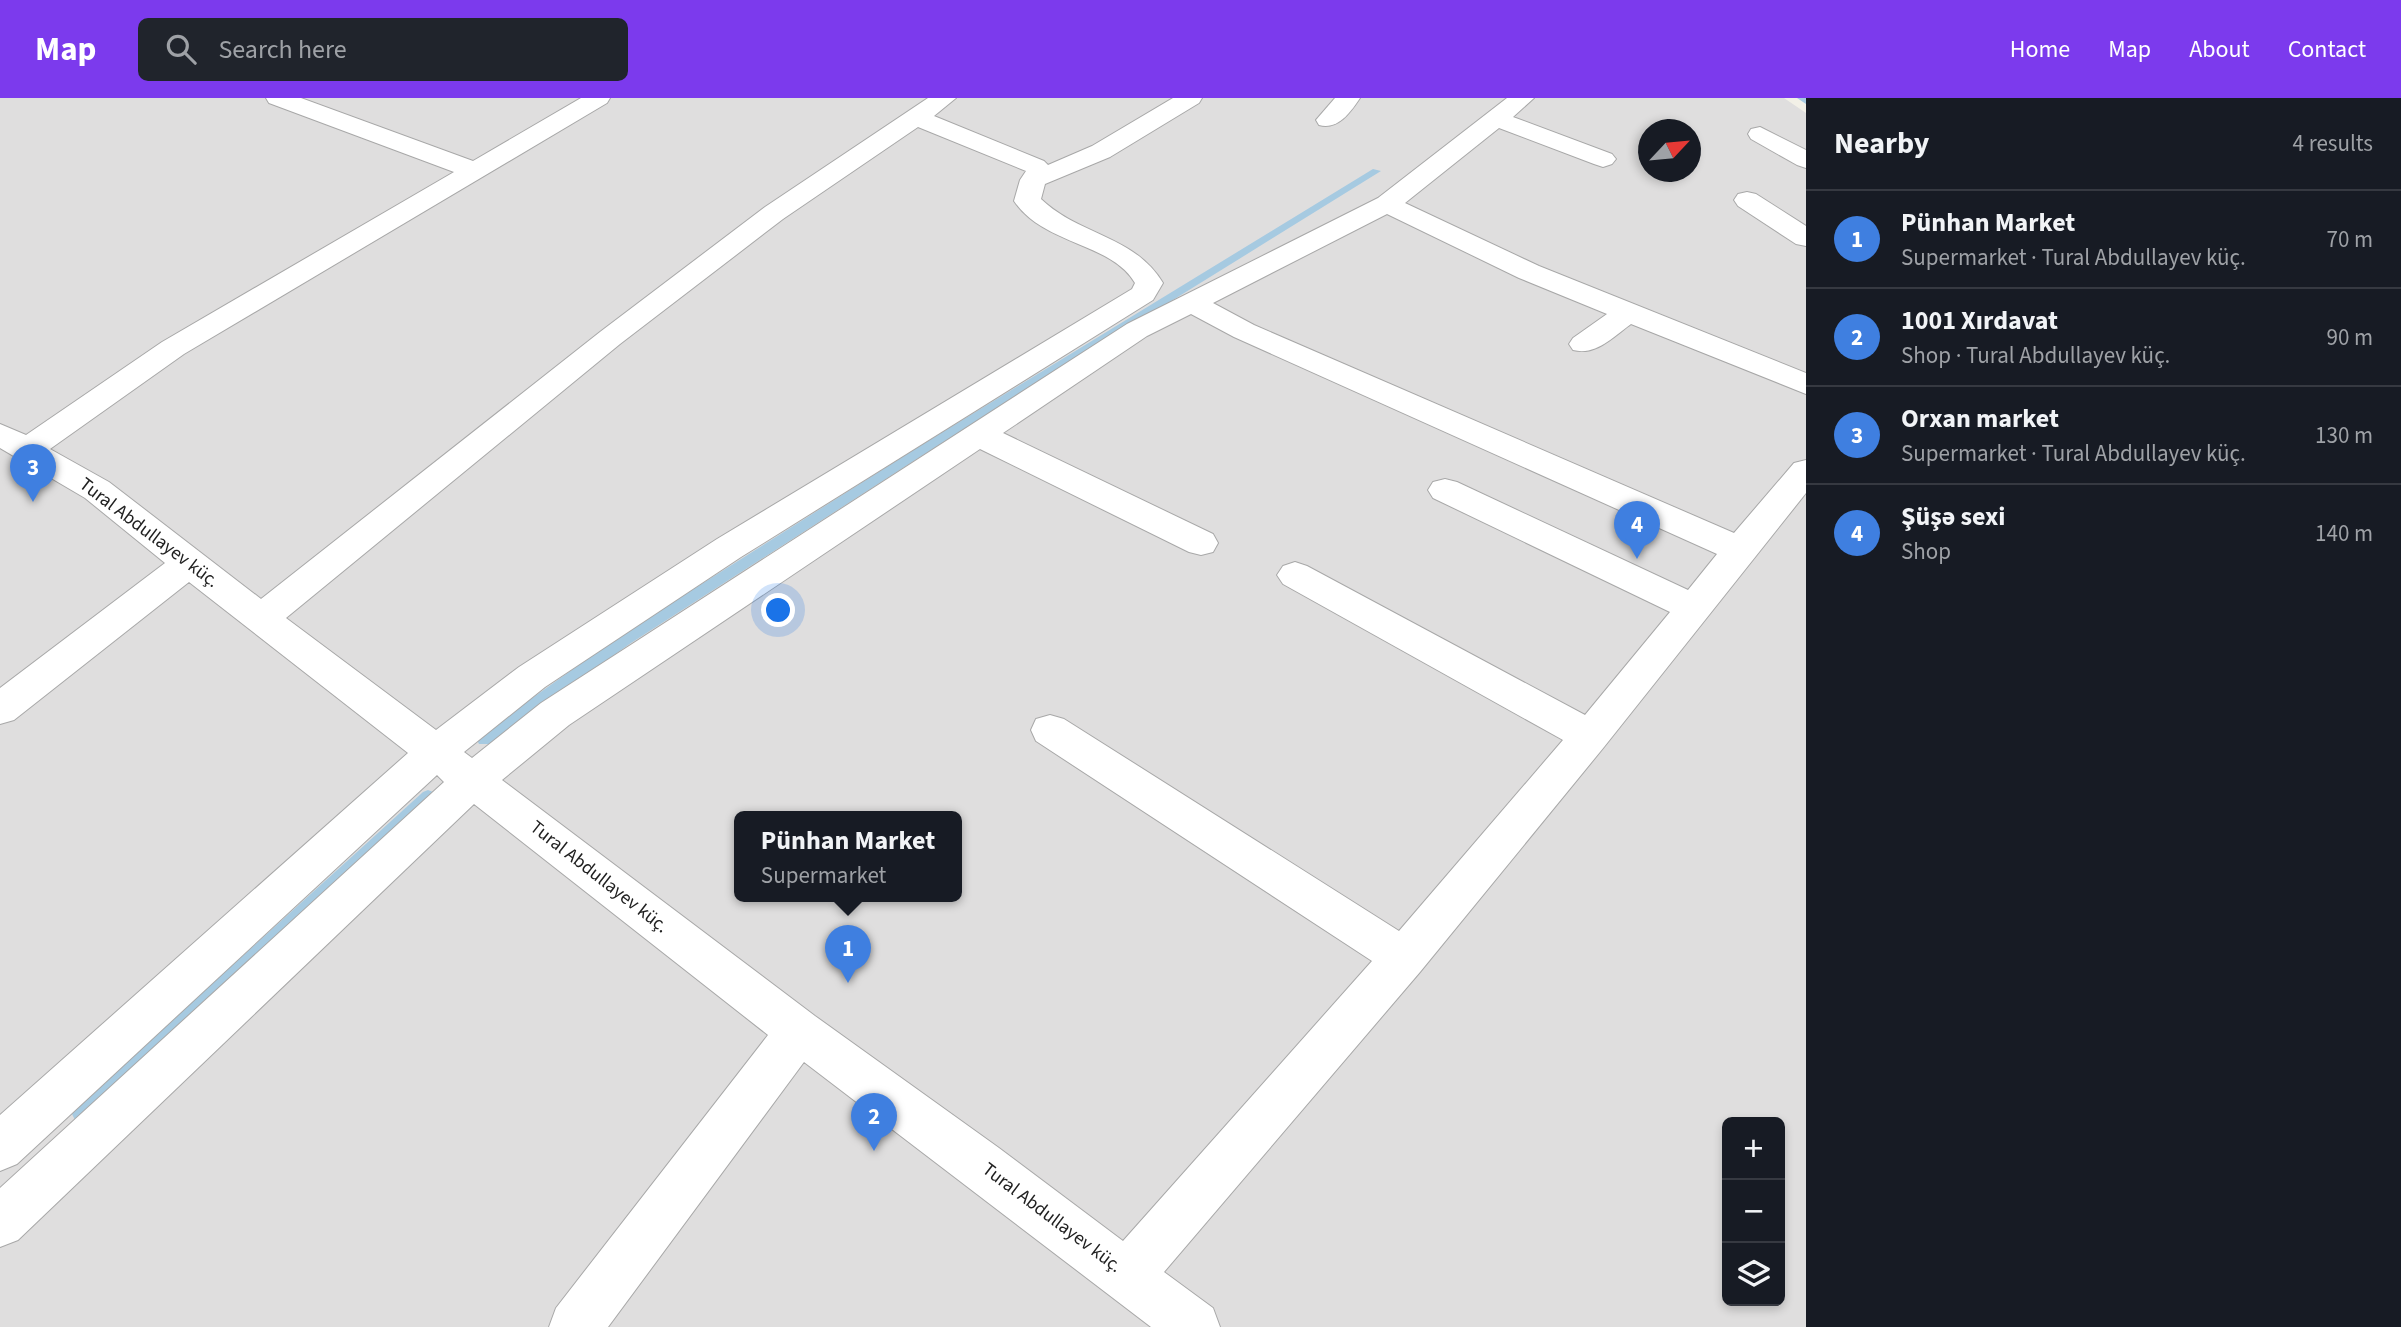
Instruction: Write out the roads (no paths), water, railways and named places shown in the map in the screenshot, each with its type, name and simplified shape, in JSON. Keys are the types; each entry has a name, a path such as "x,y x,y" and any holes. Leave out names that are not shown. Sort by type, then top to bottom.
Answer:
{"street":[{"path":"14,441 597,98"},
{"path":"261,618 610,338 775,213 944,98"},
{"path":"0,1147 436,752 533,677 729,548 1143,294 1149,283 1144,271 1127,259 1052,223 1027,201 1033,180 1107,149 1190,98"},
{"path":"1328,120 1348,98"},
{"path":"290,100 477,171"},
{"path":"0,1222 473,780 555,714 977,434 1137,330 1387,204 1509,109 1603,159"},
{"path":"917,118 1035,166 1044,175"},
{"path":"1760,134 1806,160"},
{"path":"1747,200 1806,238"},
{"path":"1387,204 1529,272 1806,384"},
{"path":"1189,302 1244,331 1738,549"},
{"path":"1584,344 1627,313"},
{"path":"977,434 1201,543"},
{"name":"Tural Abdullayev küç.","path":"14,441 97,490 799,1031 1194,1327"},
{"path":"1127,1275 1404,958 1590,736 1738,549 1806,471"},
{"path":"1445,490 1692,607"},
{"path":"0,709 189,563"},
{"path":"1295,575 1590,736"},
{"path":"1050,730 1404,958"},
{"path":"575,1327 799,1031"}],"waterway":[{"path":"1801,98 1806,101"},
{"path":"484,740 626,639 919,452 1376,171"},
{"path":"81,1114 428,796"}],"place":[{"name":"Orxan market","path":"33,502"},
{"name":"Şüşə sexi","path":"1637,559"},
{"name":"Pünhan Market","path":"848,983"},
{"name":"1001 Xırdavat","path":"874,1151"}]}
